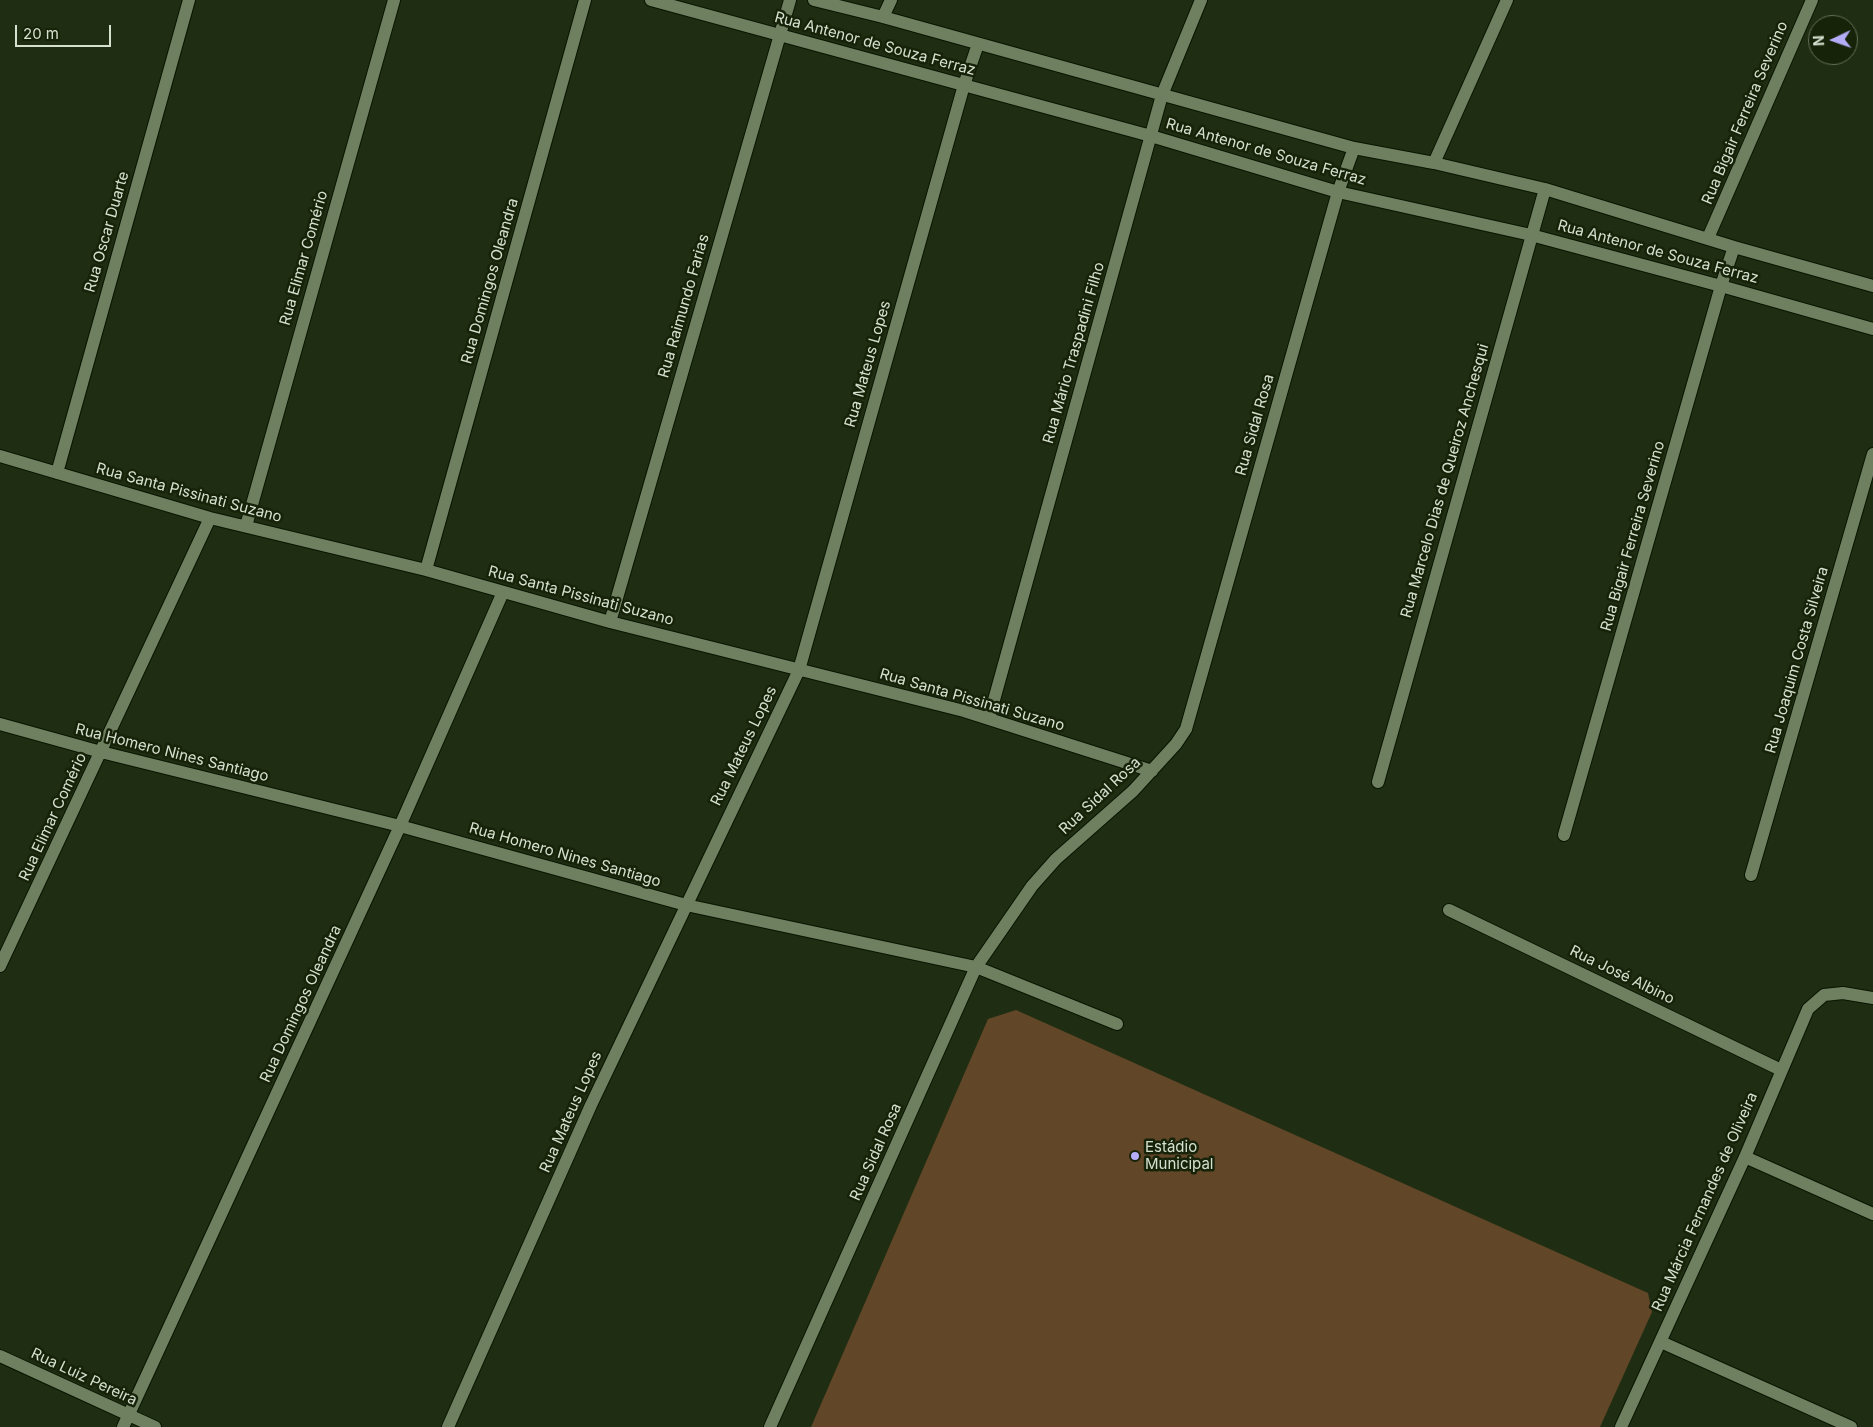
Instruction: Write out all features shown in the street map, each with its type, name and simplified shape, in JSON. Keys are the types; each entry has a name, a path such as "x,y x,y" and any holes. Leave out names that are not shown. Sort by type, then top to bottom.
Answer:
{"street":[{"name":"Rua Oscar Duarte","path":"57,473 189,0"},
{"name":"Rua Elimar Comério","path":"246,526 394,0"},
{"name":"Rua Domingos Oleandra","path":"426,570 585,0"},
{"name":"Rua Antenor de Souza Ferraz","path":"651,0 1151,136 1338,192 1531,235 1873,329"},
{"name":"Rua Raimundo Farias","path":"610,622 790,0"},
{"name":"Rua Antenor de Souza Ferraz","path":"814,0 884,16 978,44 1354,148 1434,163 1545,189 1734,247 1873,286"},
{"path":"884,16 890,0"},
{"name":"Rua Mário Traspadini Filho","path":"989,718 1162,95 1201,0"},
{"path":"1434,163 1507,0"},
{"name":"Rua Bigair Ferreira Severino","path":"1708,238 1812,0"},
{"name":"Rua Mateus Lopes","path":"448,1427 591,1105 799,670 964,85 978,44"},
{"name":"Rua Sidal Rosa","path":"770,1427 976,967 1032,886 1056,859 1133,791 1176,744 1186,729 1338,192 1354,148"},
{"name":"Rua Marcelo Dias de Queiroz Anchesqui","path":"1378,782 1545,189"},
{"name":"Rua Bigair Ferreira Severino","path":"1564,835 1721,286 1734,247"},
{"name":"Rua Joaquim Costa Silveira","path":"1751,875 1873,454"},
{"name":"Rua Santa Pissinati Suzano","path":"0,456 210,518 426,570 610,622 989,718 1152,771"},
{"name":"Rua Elimar Comério","path":"0,966 210,518"},
{"name":"Rua Domingos Oleandra","path":"125,1421 400,826 504,592"},
{"name":"Rua Homero Nines Santiago","path":"0,724 101,752 400,826 686,906 976,967 1117,1024"},
{"name":"Rua José Albino","path":"1449,910 1781,1070"},
{"name":"Rua Márcia Fernandes de Oliveira","path":"1621,1427 1745,1157 1808,1009 1824,995 1843,993 1873,998"},
{"path":"1745,1157 1873,1214"},
{"path":"1661,1342 1851,1427"},
{"name":"Rua Luiz Pereira","path":"0,1356 125,1421 155,1427"}],"shaded area":[{"name":"Estádio Municipal","path":"1016,1010 1648,1293 1652,1312 1600,1427 811,1427 988,1019"}],"place":[{"name":"Estádio Municipal","path":"1135,1156"}]}
